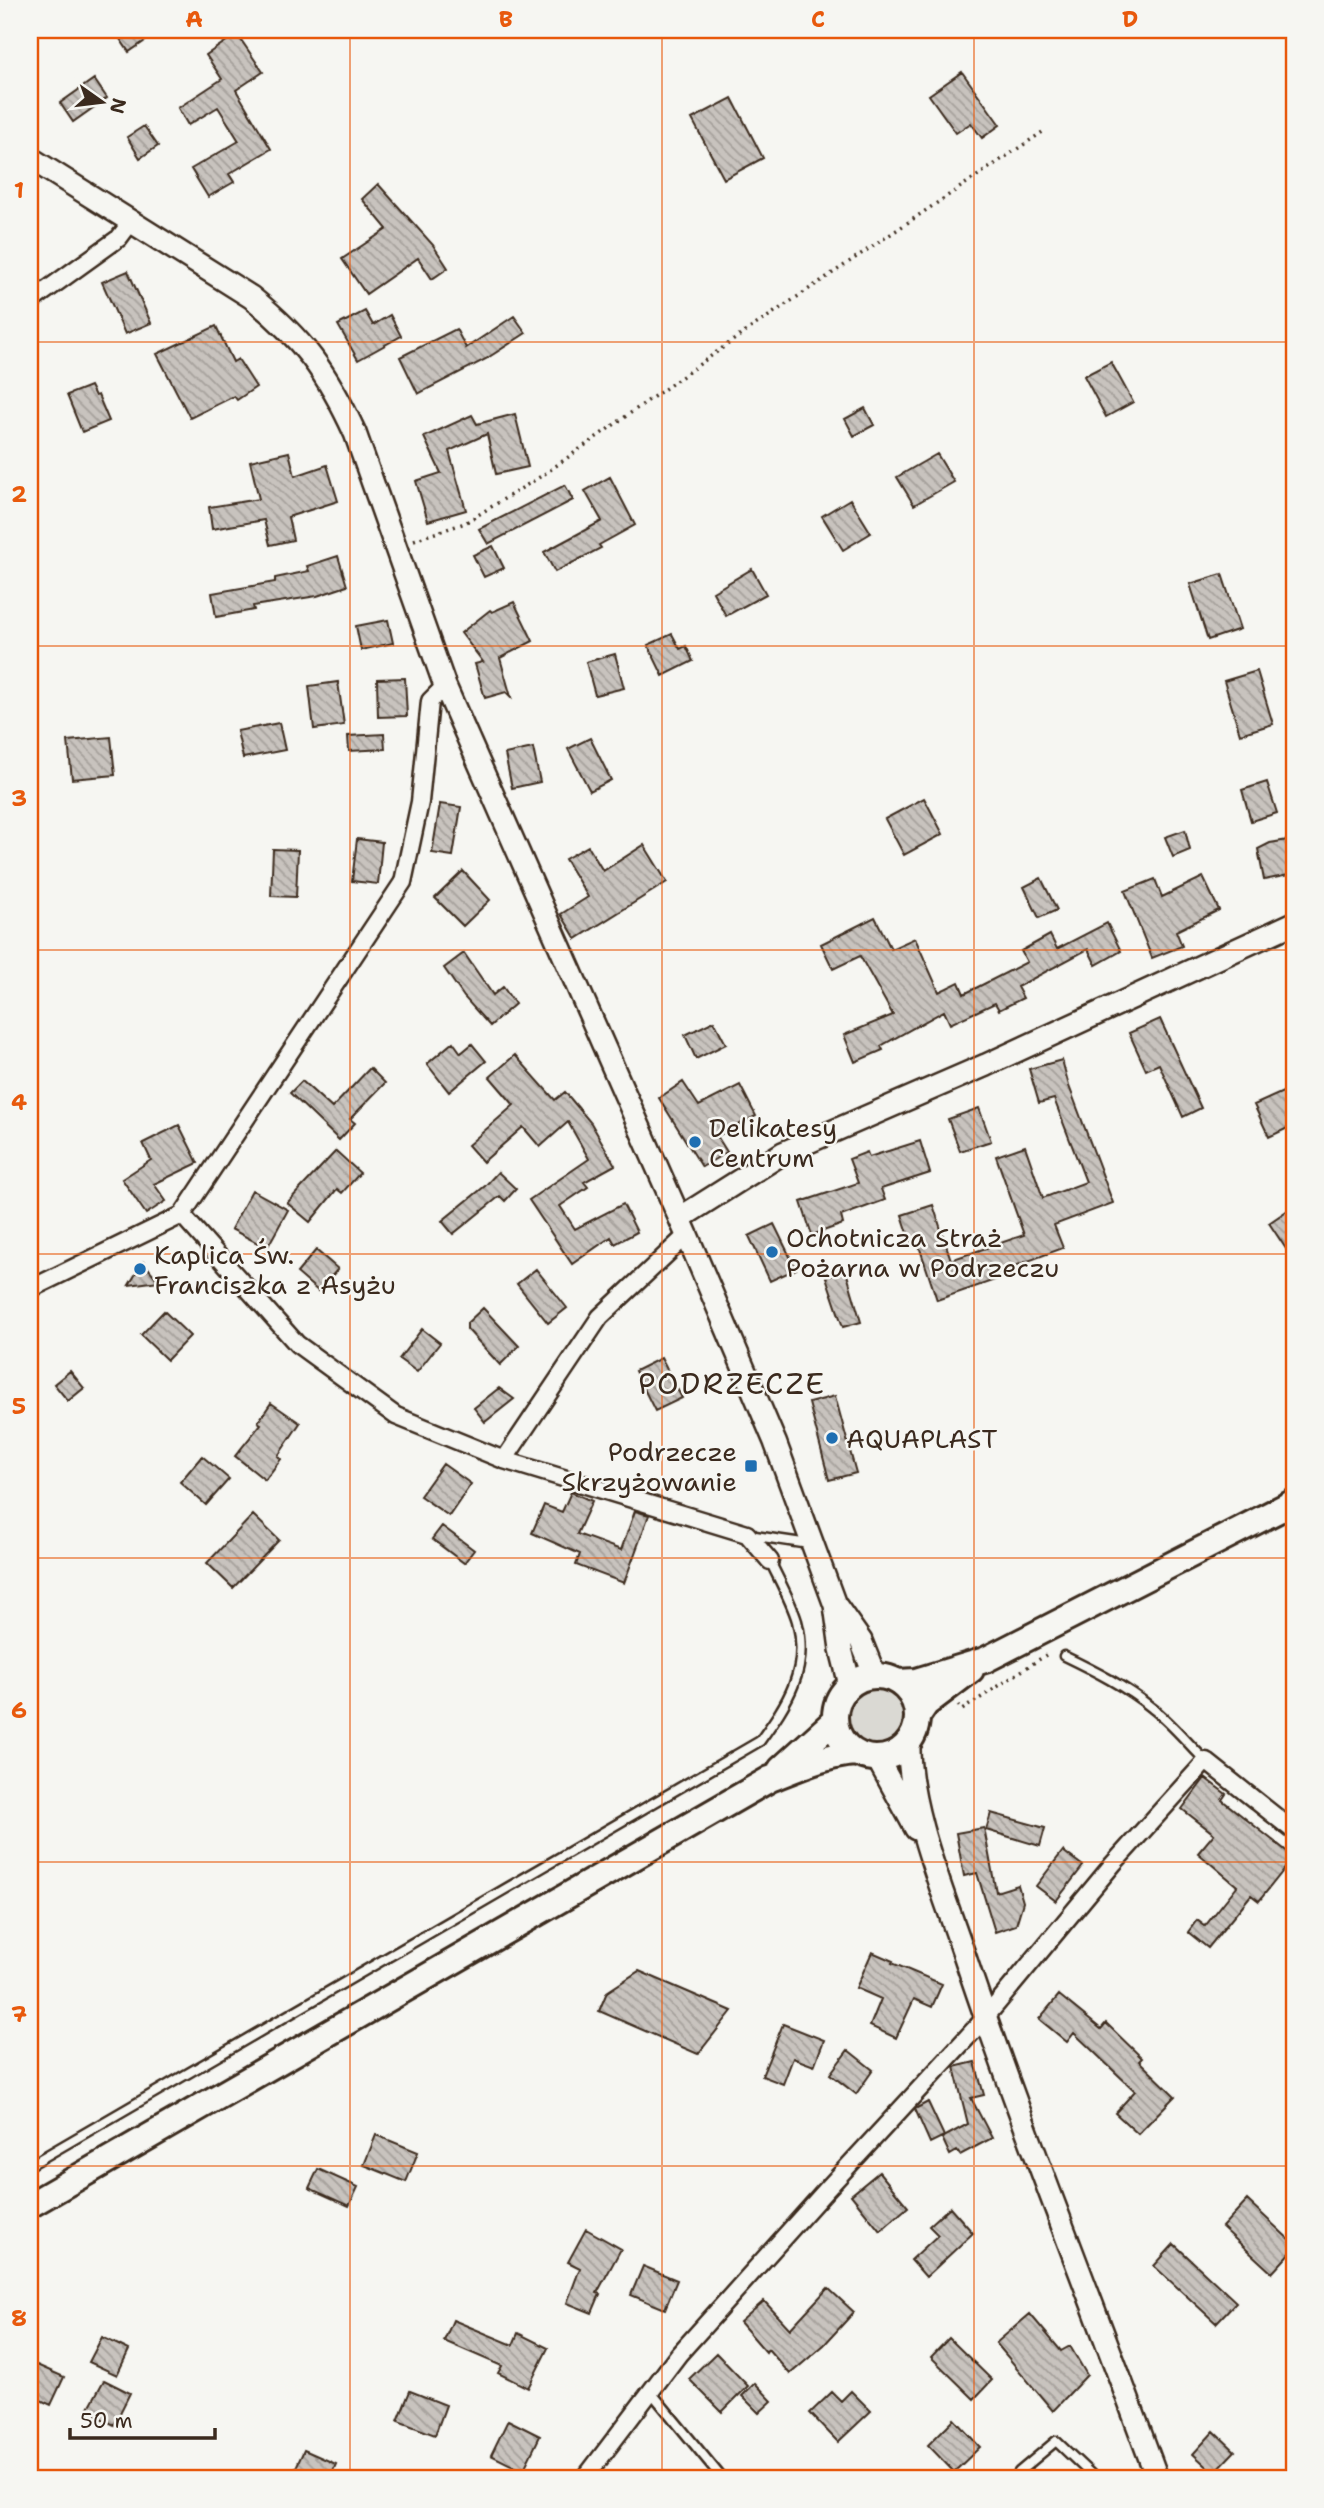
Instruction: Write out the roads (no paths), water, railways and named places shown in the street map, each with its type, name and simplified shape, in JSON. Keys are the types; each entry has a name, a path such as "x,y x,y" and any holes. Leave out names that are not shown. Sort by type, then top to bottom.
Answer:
{"main road":[{"path":"917,1717 926,1704 985,1660 1294,1502"},
{"path":"866,1755 846,1745 838,1733 835,1720 836,1707 850,1685 862,1678 916,1681 985,1660"},
{"path":"30,2205 770,1779 839,1754 889,1756 909,1741 915,1730 917,1717 915,1704 908,1692 887,1679"},
{"path":"770,1779 835,1720"}],"street":[{"path":"30,158 251,297 304,345 324,372 355,433 445,686 775,1442 835,1605 841,1649 850,1685"},
{"path":"30,302 119,238 131,222"},
{"path":"30,1289 181,1215 403,882 420,803 429,701 445,686"},
{"path":"504,1460 600,1317 683,1226 783,1153 986,1065 1294,923"},
{"path":"181,1215 297,1344 396,1416 504,1460 747,1534 770,1561"},
{"path":"835,1605 887,1679"},
{"path":"909,1741 908,1758 912,1783 930,1855 985,2018 1157,2478"},
{"path":"866,1755 930,1855"},
{"path":"585,2478 679,2354 985,2018 1112,1864 1206,1761 1292,1823"}],"lane":[{"path":"747,1534 815,1545"},
{"path":"30,2165 760,1741 785,1707 798,1678 801,1652 797,1621 770,1561"},
{"path":"1064,1656 1133,1693 1155,1710 1206,1761"},
{"path":"650,2392 722,2478"},
{"path":"1018,2472 1056,2441 1096,2478"}],"place":[{"name":"Delikatesy Centrum","path":"695,1142"},
{"name":"Ochotnicza Straż Pożarna w Podrzeczu","path":"772,1252"},
{"name":"Kaplica Św. Franciszka z Asyżu","path":"140,1269"},
{"name":"AQUAPLAST","path":"832,1438"},
{"name":"Podrzecze Skrzyżowanie","path":"751,1466"}],"district":[{"name":"PODRZECZE","path":"732,1383"}]}
